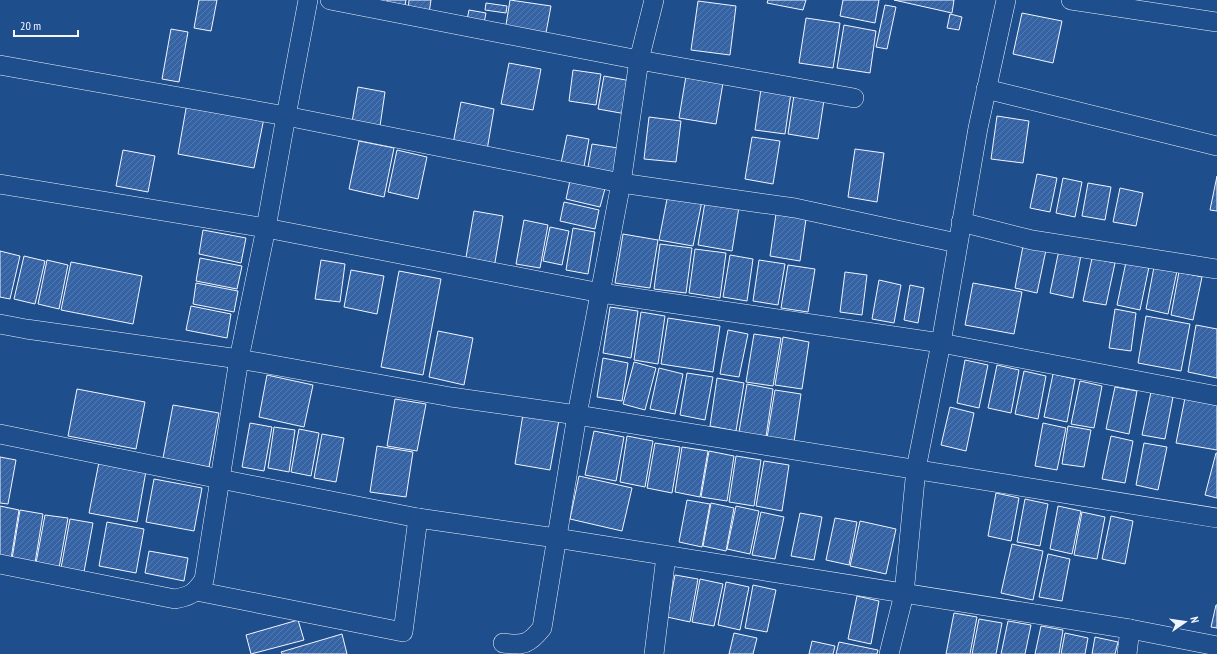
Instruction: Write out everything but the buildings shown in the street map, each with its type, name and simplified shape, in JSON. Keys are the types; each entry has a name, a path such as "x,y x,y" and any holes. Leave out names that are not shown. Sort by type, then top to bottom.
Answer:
{"street":[{"path":"0,564 176,599 187,597 196,591 204,580 239,359 266,228 308,0"},
{"path":"330,0 639,60 854,98"},
{"path":"504,643 518,645 532,640 542,628 577,415 621,183 639,60 654,0"},
{"path":"889,654 904,594 916,469 986,89 1006,0"},
{"path":"1071,0 1217,22"},
{"path":"0,65 286,116 621,183 795,208 957,243"},
{"path":"986,89 1217,146"},
{"path":"0,184 266,228 601,293 940,343 1217,396"},
{"path":"961,222 1032,240 1217,269"},
{"path":"0,324 239,359 451,397 577,415 1217,518"},
{"path":"0,434 418,518 556,538 1130,629 1217,646"},
{"path":"196,591 403,632 418,518"},
{"path":"654,654 666,556"},
{"path":"1127,654 1130,629"}]}
